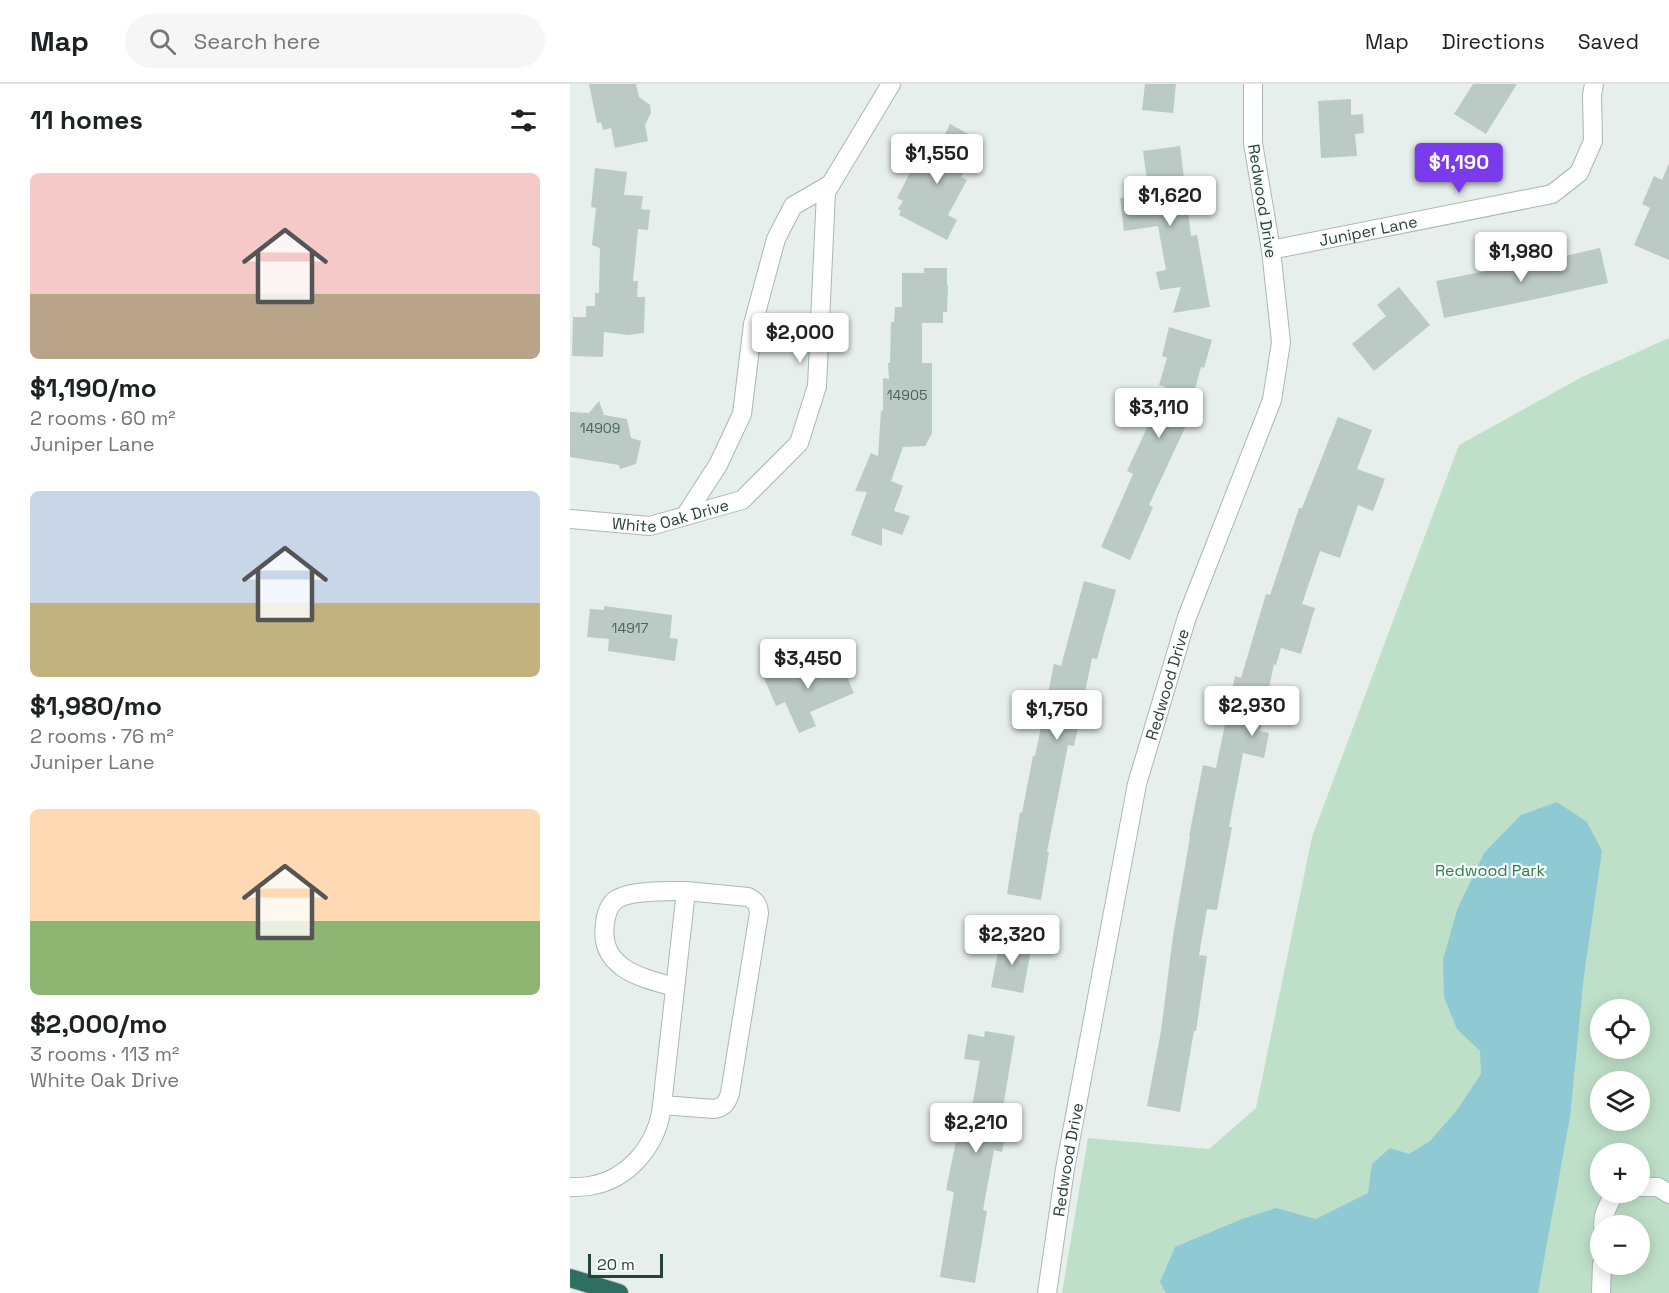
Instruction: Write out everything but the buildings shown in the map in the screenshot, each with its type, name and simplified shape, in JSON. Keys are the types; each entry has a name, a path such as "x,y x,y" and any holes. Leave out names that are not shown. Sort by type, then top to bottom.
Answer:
{"highway":[{"path":"570,1278 619,1293"}],"street":[{"name":"White Oak Drive","path":"570,519 650,526 742,500 799,443 818,386 826,192 891,84"},
{"name":"Redwood Drive","path":"1047,1293 1065,1168 1137,784 1187,616 1272,400 1281,342 1271,250 1253,143 1252,84"},
{"name":"Juniper Lane","path":"1271,250 1552,194 1579,173 1593,141 1592,95 1594,84"},
{"path":"685,516 718,465 742,414 753,324 776,239 793,206 831,184"},
{"path":"662,1105 714,1109 728,1102 759,913 755,900 748,897 663,890 617,899 611,904 605,924 605,945 615,962 645,980 675,987"},
{"path":"570,1187 589,1186 608,1181 628,1168 645,1151 656,1134 661,1116 686,891"},
{"path":"1650,1187 1658,1187 1669,1194"},
{"path":"1601,1293 1602,1275"}],"green space":[{"name":"Redwood Park","path":"1669,338 1669,1293 1062,1293 1088,1138 1209,1149 1256,1108 1312,837 1459,445 1582,377"}],"water":[{"path":"1557,802 1587,822 1602,851 1584,975 1570,1117 1538,1293 1166,1293 1160,1282 1175,1247 1242,1219 1276,1208 1316,1219 1368,1193 1372,1164 1390,1148 1409,1154 1430,1141 1457,1110 1481,1074 1480,1051 1457,1029 1444,997 1443,960 1457,910 1484,853 1521,815"}]}
